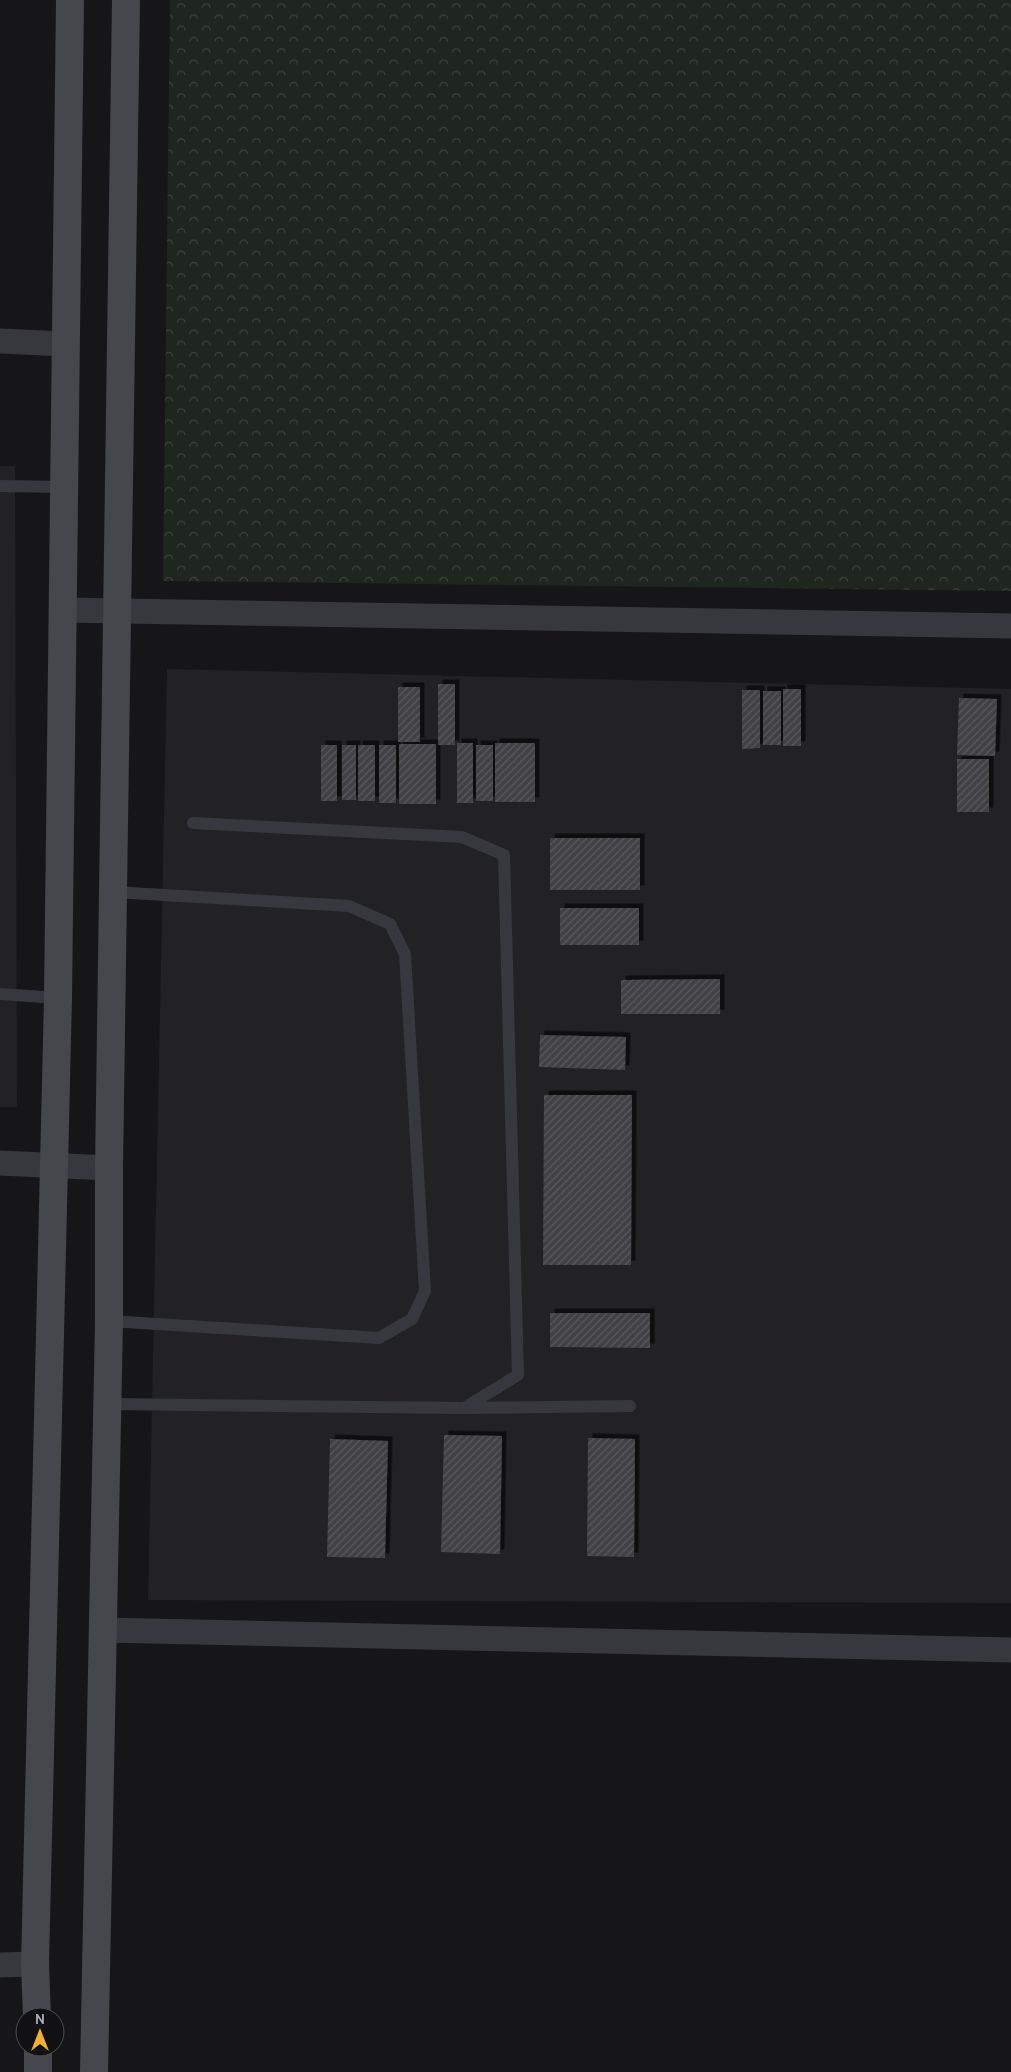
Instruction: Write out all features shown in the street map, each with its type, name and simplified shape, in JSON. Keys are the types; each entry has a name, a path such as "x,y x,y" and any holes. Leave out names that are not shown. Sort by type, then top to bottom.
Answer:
{"street":[{"path":"37,2007 35,1964 58,998 70,0"},
{"path":"94,2072 109,1321 109,1168 126,0"},
{"path":"0,341 66,344"},
{"path":"62,610 1011,626"},
{"path":"0,1163 109,1168"},
{"path":"104,1630 1011,1650"},
{"path":"0,1965 35,1964"},
{"path":"38,2057 38,2072"}],"lane":[{"path":"0,486 64,487"},
{"path":"193,823 462,837 504,855 518,1375 464,1408"},
{"path":"109,1321 379,1338 412,1318 425,1291 405,954 390,924 349,906 114,892"},
{"path":"0,994 58,998"},
{"path":"107,1404 464,1408 630,1406"}],"shaded area":[{"path":"0,466 15,466 17,1107 0,1107"},
{"path":"167,669 1011,689 1011,1603 148,1600"}],"green space":[{"path":"170,0 1011,0 1011,591 163,581"}],"building":[{"path":"438,684 455,684 455,745 438,745"},
{"path":"398,687 420,687 420,742 398,742"},
{"path":"783,689 801,689 801,746 783,746"},
{"path":"742,690 760,690 760,748 742,749"},
{"path":"763,691 781,691 781,745 763,745"},
{"path":"959,698 997,699 995,756 957,755"},
{"path":"457,743 473,743 473,803 457,803"},
{"path":"495,743 535,743 535,802 495,802"},
{"path":"399,744 436,744 436,804 399,804"},
{"path":"321,745 337,745 337,801 321,801"},
{"path":"342,745 356,745 356,800 342,800"},
{"path":"358,745 375,745 375,801 358,801"},
{"path":"379,745 396,745 396,803 379,803"},
{"path":"476,745 493,745 493,801 476,801"},
{"path":"957,759 989,759 989,812 957,812"},
{"path":"550,838 640,838 640,890 550,890"},
{"path":"560,908 639,908 639,945 560,945"},
{"path":"720,979 720,1014 621,1014 621,980"},
{"path":"540,1035 626,1037 625,1070 539,1067"},
{"path":"544,1095 632,1095 631,1265 543,1265"},
{"path":"550,1313 650,1313 650,1348 550,1347"},
{"path":"444,1435 502,1436 500,1554 441,1552"},
{"path":"588,1438 635,1439 634,1557 587,1556"},
{"path":"330,1439 388,1441 385,1558 327,1557"}]}
